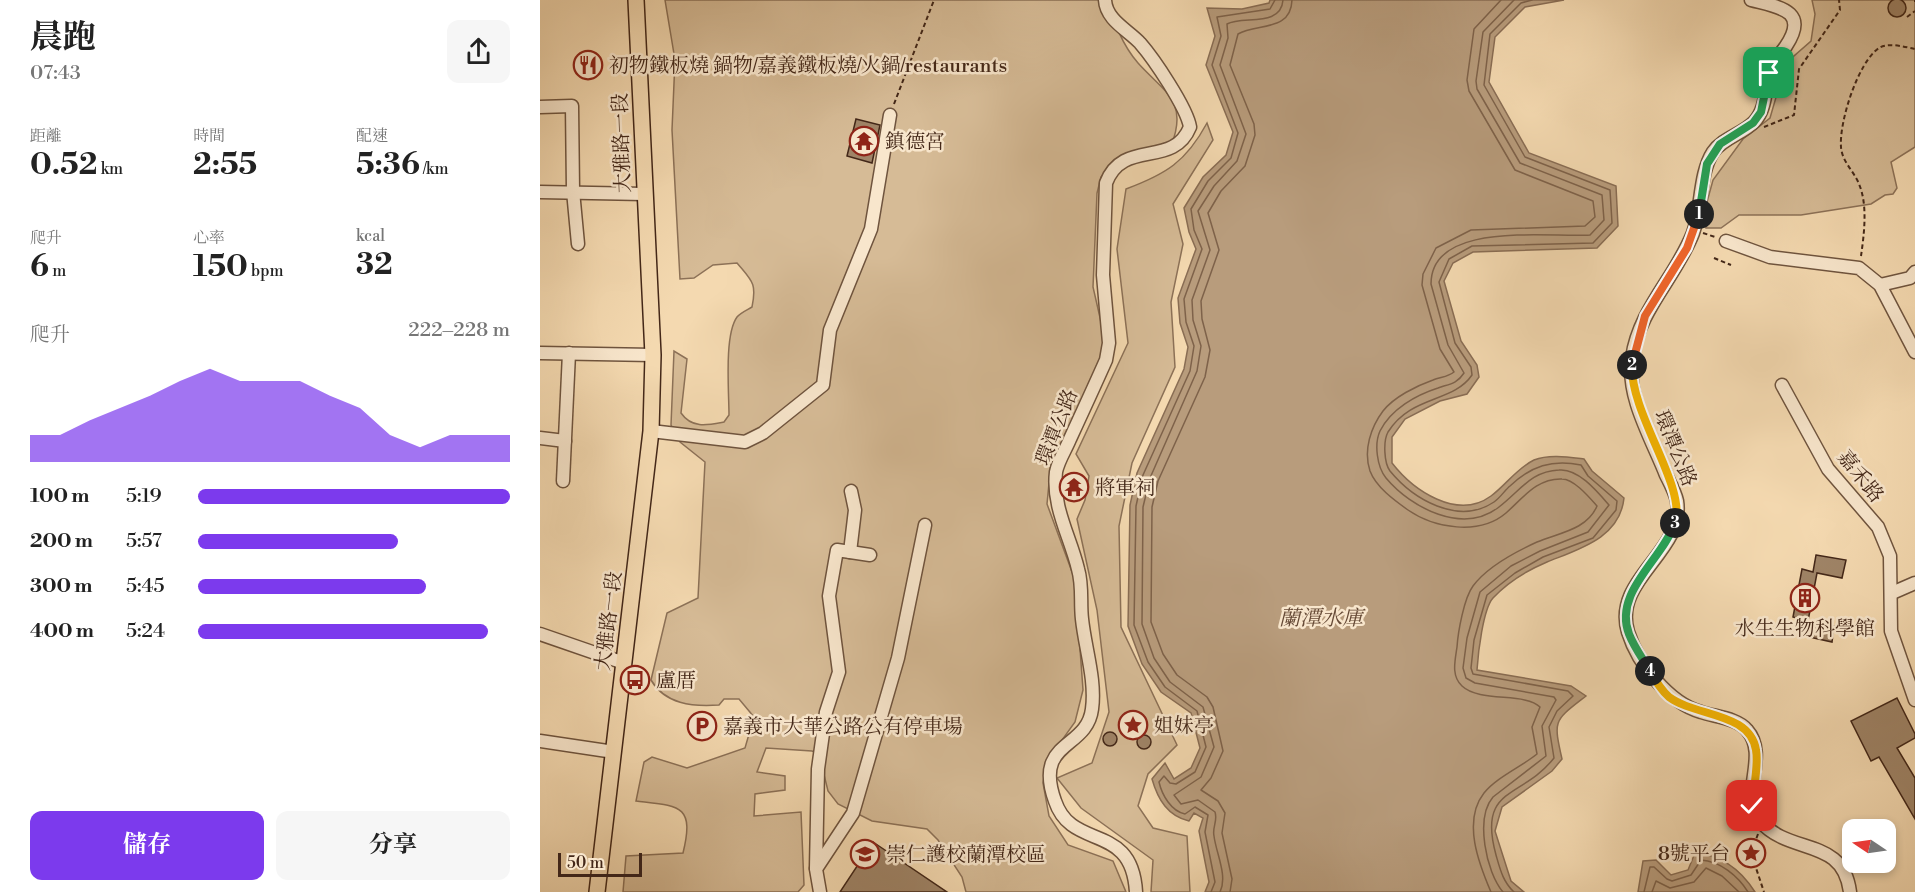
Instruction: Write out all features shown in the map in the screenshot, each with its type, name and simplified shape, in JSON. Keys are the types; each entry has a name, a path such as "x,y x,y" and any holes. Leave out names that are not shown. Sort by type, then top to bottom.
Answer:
{"main road":[{"name":"大雅路一段","path":"597,892 651,431 653,355 636,0"}],"street":[{"name":"環潭公路","path":"1105,0 1105,6 1119,25 1140,43 1184,107 1190,127 1179,145 1165,151 1124,159 1111,170 1106,183 1103,275 1109,343 1106,360 1056,470 1055,492 1059,512 1078,569 1092,709 1088,725 1059,749 1050,770 1055,802 1064,818 1076,828 1123,851 1135,872 1136,892"},
{"name":"環潭公路","path":"1751,0 1773,4 1789,12 1795,24 1792,36 1773,61 1761,112 1753,123 1720,144 1707,164 1694,229 1687,248 1645,316 1632,357 1631,380 1637,403 1677,500 1677,519 1660,551 1630,593 1626,620 1628,633 1635,646 1657,684 1669,697 1697,712 1742,725 1750,732 1756,750 1752,806 1763,824"},
{"path":"540,107 572,106 573,191 578,244"},
{"path":"651,431 745,442 763,433 823,385 830,330 871,229 890,115"},
{"path":"540,192 644,194"},
{"path":"1726,241 1770,257 1859,268 1880,285 1915,352"},
{"path":"1880,285 1910,278 1915,272"},
{"path":"540,353 653,355"},
{"path":"563,481 569,354"},
{"name":"嘉禾路","path":"1782,385 1828,469 1854,496 1878,527 1890,556 1891,631 1915,700"},
{"path":"540,438 565,441"},
{"path":"850,552 855,510 851,492"},
{"path":"816,869 853,813 898,658 925,525"},
{"path":"820,892 816,869 818,769 826,712 839,672 829,596 837,550 870,555"},
{"path":"1892,593 1915,583"},
{"path":"540,634 624,663"},
{"path":"540,741 615,752"},
{"path":"1763,824 1771,832 1837,859 1846,871 1850,892"}],"path":[{"path":"890,115 934,0"},
{"path":"1766,128 1794,114 1799,69 1840,10 1839,0"},
{"path":"1907,17 1915,11"},
{"path":"1859,268 1864,236 1863,204 1859,184 1845,162 1841,148 1843,123 1861,67 1879,48 1885,45 1915,49"},
{"path":"1694,229 1726,241"},
{"path":"1714,258 1731,265"},
{"path":"1763,824 1751,853 1764,892"}],"shaded area":[{"path":"665,0 1109,0 1123,42 1138,63 1171,98 1177,118 1171,146 1145,156 1123,155 1116,159 1101,177 1097,193 1093,287 1106,344 1094,384 1050,473 1047,504 1075,580 1083,690 1075,722 1047,761 1043,783 1049,816 1068,845 1113,861 1126,892 966,892 962,877 938,840 927,829 872,821 838,804 828,791 819,754 812,751 766,748 757,772 785,776 785,790 755,794 754,816 801,812 804,885 798,892 623,892 626,856 683,853 686,837 685,816 680,810 663,804 636,801 644,762 652,757 687,768 745,748 754,717 739,699 724,699 719,705 689,704 664,694 651,680 667,613 698,598 705,462 680,442 671,425 674,351 687,359 681,413 695,424 724,422 729,415 730,337 737,317 752,307 754,293 750,279 737,263 713,265 694,278 680,279 672,130 675,60"},
{"path":"1812,0 1915,0 1915,147 1891,162 1897,188 1893,194 1885,195 1871,204 1801,215 1739,215 1721,228 1706,228 1704,213 1713,180 1743,139 1770,118 1786,63 1811,41 1815,14"},
{"path":"1207,123 1213,140 1173,204 1183,244 1171,302 1175,367 1132,463 1119,526 1121,627 1177,745 1148,774 1138,806 1153,828 1187,836 1190,892 1151,892 1153,860 1081,808 1057,778 1092,763 1109,712 1097,610 1077,519 1085,500 1089,476 1076,454 1128,343 1117,249 1126,189 1153,178 1174,165 1191,148"}],"water":[{"name":"蘭潭水庫","path":"1270,0 1564,0 1525,7 1495,37 1489,82 1529,153 1616,186 1618,226 1597,248 1473,252 1453,263 1444,281 1461,341 1477,365 1479,377 1467,394 1440,401 1405,419 1392,437 1392,463 1424,492 1450,504 1478,503 1491,496 1528,463 1540,458 1552,457 1584,459 1592,471 1624,498 1621,512 1606,532 1584,547 1540,565 1511,582 1493,598 1486,612 1477,670 1571,686 1586,696 1567,711 1559,722 1557,736 1562,759 1552,771 1502,807 1495,831 1511,881 1524,892 1205,892 1209,882 1199,831 1203,818 1194,813 1189,821 1175,815 1157,794 1152,779 1165,763 1174,779 1191,768 1200,748 1191,713 1161,692 1142,664 1128,626 1130,505 1137,473 1184,369 1188,347 1180,323 1178,298 1196,249 1189,232 1184,208 1203,177 1226,155 1233,132 1206,65 1215,36 1207,8 1242,9 1269,3"},
{"path":"1695,853 1714,857 1730,865 1744,877 1755,892 1638,892 1643,861 1656,860 1671,875 1688,870"}],"building":[{"path":"1893,-1 1901,-1 1906,4 1904,15 1893,17 1888,12 1888,4"},
{"name":"鎮德宮","path":"856,119 880,125 872,163 847,156"},
{"name":"將軍祠","path":"1080,481 1081,491 1068,492 1067,482"},
{"name":"水生生物科學館","path":"1816,555 1846,560 1842,578 1817,573 1808,621 1834,626 1832,642 1800,635 1803,620 1793,617 1802,569 1813,572"},
{"path":"1897,698 1915,734 1915,738 1897,748 1915,778 1915,819 1879,757 1871,761 1851,721"},
{"path":"1107,732 1113,732 1117,739 1113,746 1107,746 1103,742 1103,736"},
{"path":"1141,735 1147,735 1151,742 1147,749 1141,749 1137,745 1137,739"},
{"path":"873,842 947,892 840,892"}],"place":[{"name":"初物鐵板燒 鍋物/嘉義鐵板燒/火鍋/restaurants","path":"588,65"},
{"name":"鎮德宮","path":"864,141"},
{"name":"將軍祠","path":"1074,487"},
{"name":"水生生物科學館","path":"1805,598"},
{"name":"盧厝","path":"635,680"},
{"name":"姐妹亭","path":"1133,725"},
{"name":"嘉義市大華公路公有停車場","path":"702,726"},
{"name":"8號平台","path":"1751,853"},
{"name":"崇仁護校蘭潭校區","path":"865,854"}],"route":[{"path":"1752,806 1756,750 1750,732 1742,725 1697,712 1669,697 1657,684 1628,633 1626,608 1630,593 1660,551 1677,519 1677,500 1637,403 1631,380 1632,357 1645,316 1687,248 1694,229 1707,164 1720,144 1753,123 1761,112 1769,73"}]}
